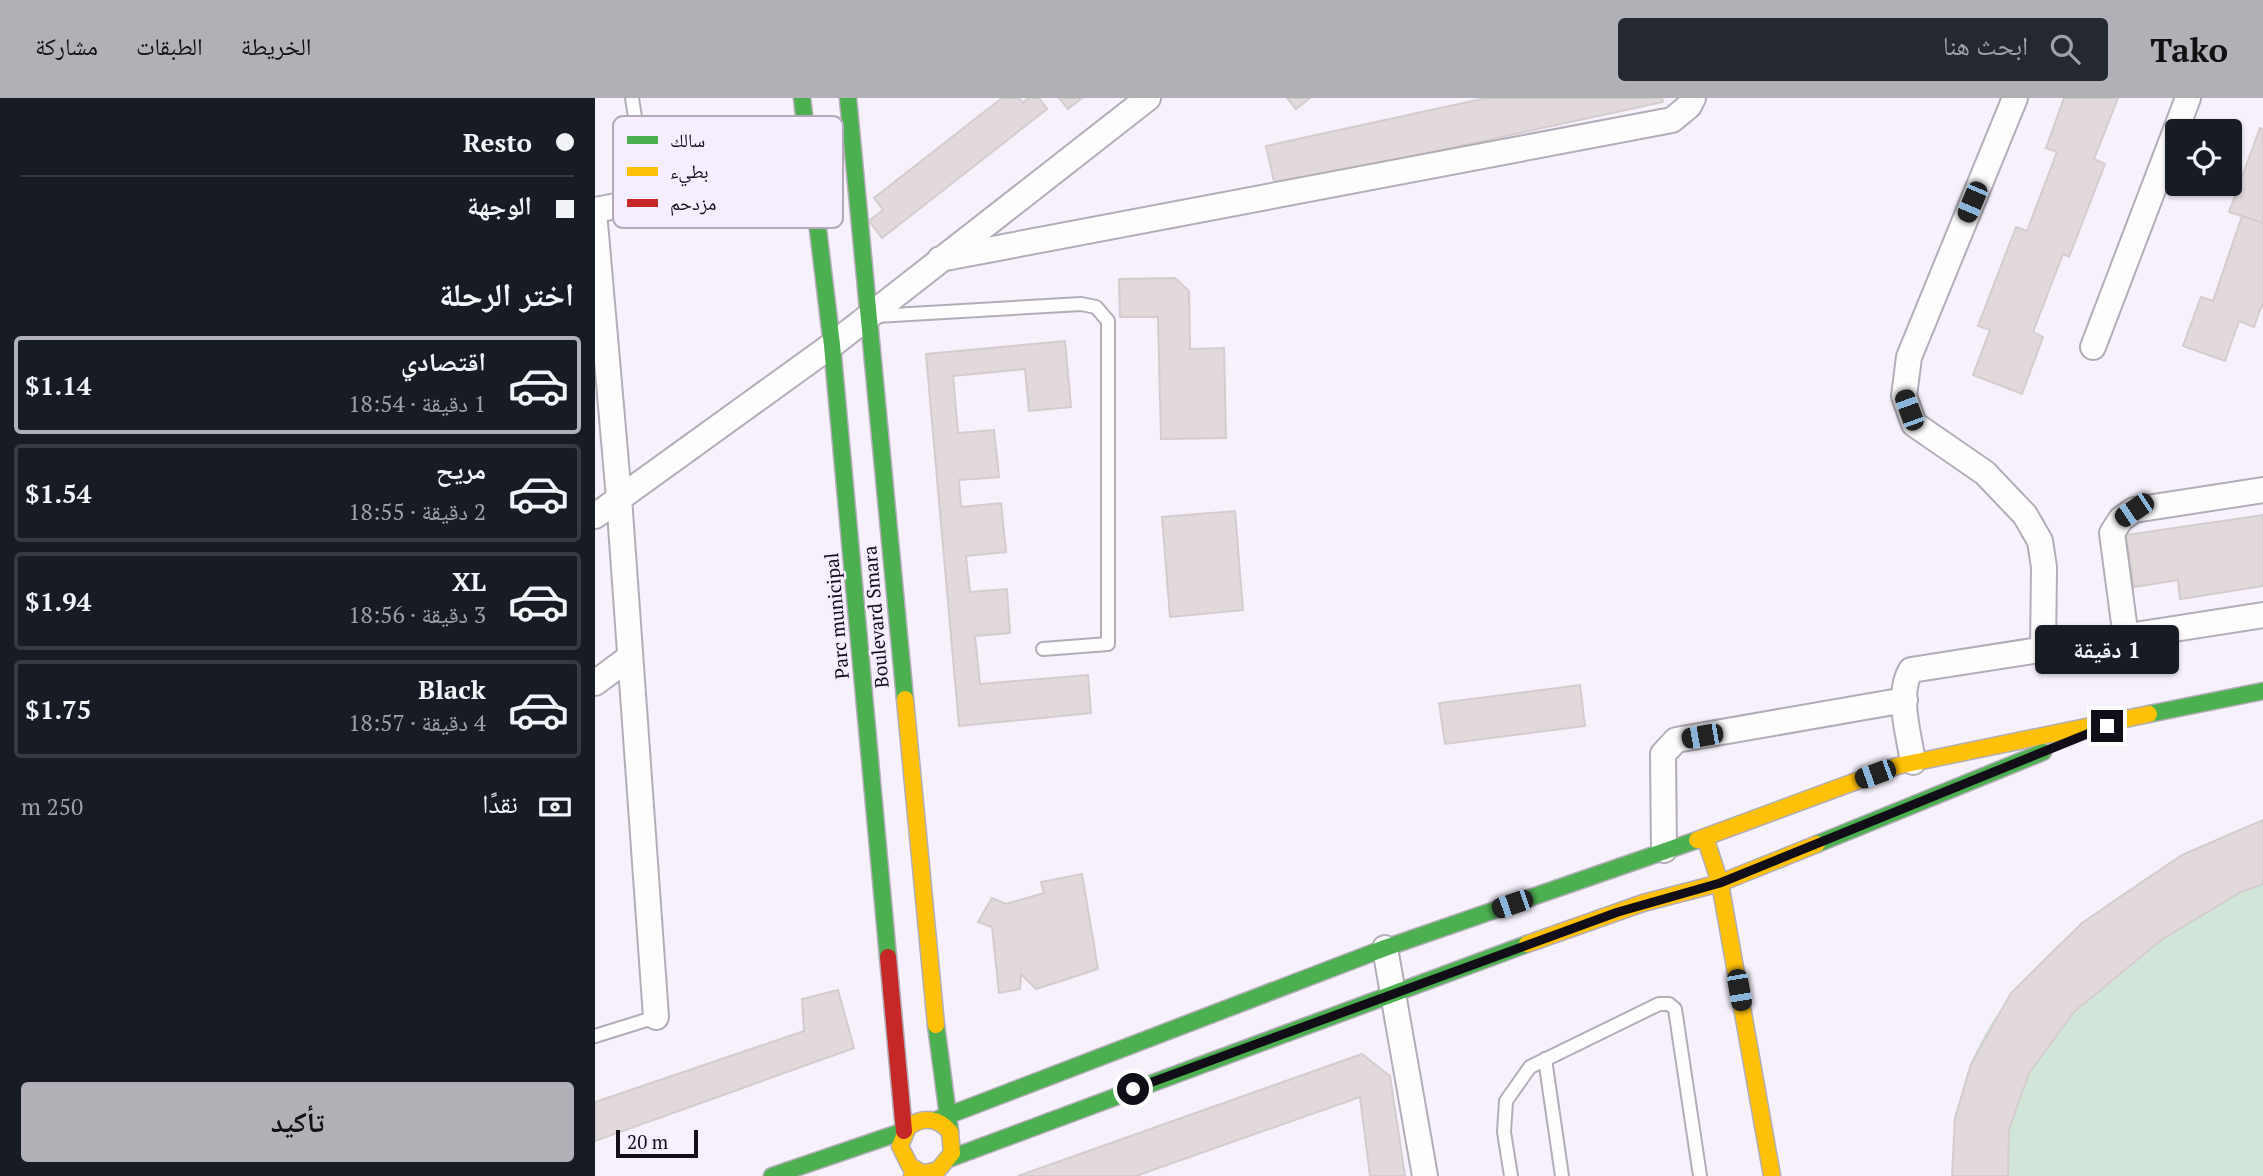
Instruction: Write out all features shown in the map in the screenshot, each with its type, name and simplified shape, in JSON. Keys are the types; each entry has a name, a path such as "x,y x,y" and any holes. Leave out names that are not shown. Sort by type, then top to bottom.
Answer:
{"main road":[{"name":"Parc municipal","path":"802,98 804,116"},
{"name":"Boulevard Smara","path":"848,98 944,1123"},
{"name":"Parc municipal","path":"818,228 832,345 904,1131"},
{"path":"772,1176 904,1131 918,1120 944,1123 1385,948 1913,762 2263,691"},
{"path":"951,1158 1394,992 1643,903 1720,883 2132,716"},
{"path":"1705,837 1720,883 1772,1176"},
{"path":"904,1131 900,1139 902,1157 913,1170 917,1174 940,1173 954,1149 944,1123"}],"street":[{"path":"595,516 832,345 1148,98"},
{"path":"940,259 1672,120 1689,106 1692,98"},
{"path":"2015,98 1909,357 1904,397 1914,424 1985,473 2025,514 2040,541 2044,567 2043,650"},
{"path":"2093,347 2188,98"},
{"path":"595,210 613,207"},
{"path":"595,223 619,498 656,1017"},
{"path":"2126,638 2112,533 2121,519 2134,510 2263,490"},
{"path":"1913,762 1905,700 1905,680 1911,670 2263,615"},
{"path":"595,683 631,657"},
{"path":"1664,850 1663,754 1676,740 1905,700"},
{"path":"1385,948 1425,1176"}],"lane":[{"path":"632,98 635,116"},
{"path":"867,317 1081,304 1096,307 1108,321 1108,644 1043,649"},
{"path":"1511,1176 1504,1132 1507,1101 1529,1067 1659,1004 1669,1004 1675,1009 1700,1176"},
{"path":"595,1035 656,1017"},
{"path":"1545,1059 1562,1176"}],"green space":[{"path":"2263,820 2263,1176 1952,1176 1957,1121 1970,1067 1989,1027 2017,988 2052,951 2092,916 2134,886 2178,859"}],"building":[{"path":"1002,98 1019,98 1023,103 1028,98 1039,98 1047,109 882,238 869,221 883,210 874,198"},
{"path":"1059,98 1082,98 1068,109"},
{"path":"1287,98 1310,98 1296,109"},
{"path":"1486,98 1662,98 1663,102 1275,186 1266,146"},
{"path":"2064,98 2118,98 2094,159 2105,164 2069,257 2063,254 2033,332 2043,337 2022,394 1973,375 1990,330 1978,326 2016,227 2027,231 2057,152 2046,148"},
{"path":"2260,128 2263,129 2263,223 2229,212 2235,196 2242,196 2242,177"},
{"path":"2242,216 2263,223 2263,302 2254,327 2239,321 2225,361 2183,346 2201,297 2213,301"},
{"path":"1175,278 1189,291 1190,349 1224,348 1226,438 1161,439 1158,317 1120,317 1119,279"},
{"path":"1065,341 1071,407 1029,411 1025,369 953,376 958,433 994,430 999,477 959,480 961,507 1001,503 1006,552 966,556 970,592 1007,589 1010,633 975,636 980,684 1088,675 1091,713 959,726 926,354"},
{"path":"1235,511 1243,610 1170,617 1162,517"},
{"path":"2263,515 2263,586 2180,599 2178,580 2134,587 2126,535"},
{"path":"1580,685 1585,726 1445,744 1439,703"},
{"path":"2263,820 2263,884 2241,892 2161,940 2074,1012 2029,1073 2009,1130 2008,1176 1952,1176 1955,1118 1971,1064 2011,993 2082,923 2182,855"},
{"path":"1082,874 1098,969 1036,989 1021,974 1020,989 999,993 992,927 978,922 992,898 1006,904 1044,893 1041,882"},
{"path":"838,990 854,1048 595,1141 595,1102 804,1031 802,999"},
{"path":"1362,1054 1390,1076 1405,1176 1370,1176 1360,1097 1136,1176 1018,1176"}],"traffic: fast":[{"path":"802,98 804,116"},
{"path":"848,98 905,699"},
{"path":"818,228 832,345 888,957"},
{"path":"2149,714 2263,691"},
{"path":"1817,844 2043,752"},
{"path":"936,1120 1385,948 1697,840"},
{"path":"951,1158 1527,944"},
{"path":"936,1025 950,1131"},
{"path":"772,1176 904,1131"}],"traffic: slow":[{"path":"905,699 936,1025"},
{"path":"1697,840 1897,766 2149,714"},
{"path":"1705,837 1720,883 1772,1176"},
{"path":"1527,944 1643,903 1720,883 1817,844"},
{"path":"912,1176 938,1170 952,1153 950,1132 936,1121 919,1121 908,1127 900,1146 910,1166 922,1173"}],"traffic: jam":[{"path":"888,957 904,1131"}],"route":[{"path":"1133,1089 1643,903 1720,883 2107,726"}]}
